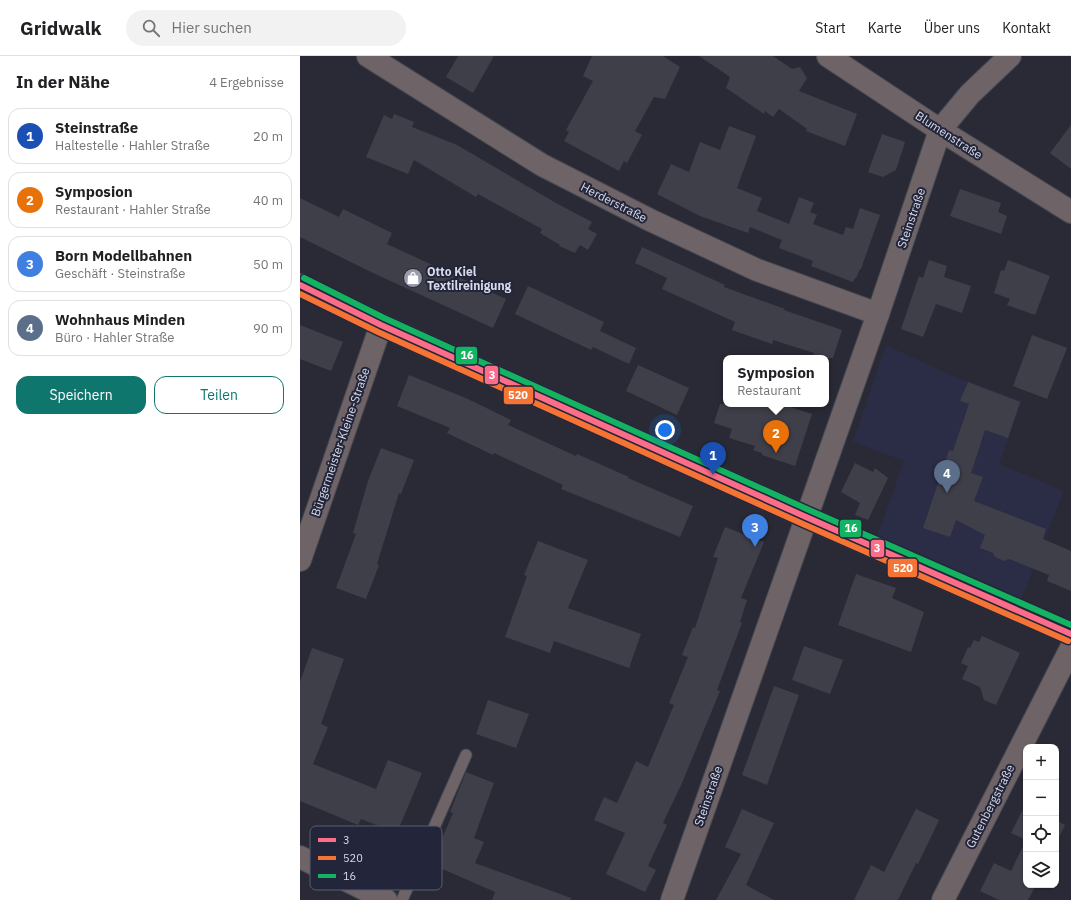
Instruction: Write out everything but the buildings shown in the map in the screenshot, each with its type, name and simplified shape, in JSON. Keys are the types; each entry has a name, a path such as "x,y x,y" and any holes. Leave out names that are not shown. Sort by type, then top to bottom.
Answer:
{"street":[{"name":"Herderstraße","path":"368,56 542,165 650,220 757,270 878,314"},
{"name":"Blumenstraße","path":"828,56 940,130 1071,212"},
{"name":"Steinstraße","path":"672,900 878,314 940,130 970,94 1010,56"},
{"path":"300,285 381,324 806,517 1071,634"},
{"name":"Bürgermeister-Kleine-Straße","path":"300,560 381,324"},
{"name":"Gutenbergstraße","path":"942,900 1071,648"},
{"path":"300,857 310,862"},
{"path":"366,890 386,900"}],"lane":[{"path":"435,826 466,755"},
{"path":"402,900 406,890"}],"shaded area":[{"path":"886,345 950,375 1022,401 999,464 1064,491 1021,600 877,537 904,461 853,442"}],"transit line":[{"name":"16","path":"304,278 384,318 809,510 1071,625"},
{"name":"3","path":"300,285 381,325 806,517 1071,634"},
{"name":"520","path":"300,294 378,332 803,524 1068,641"}],"place":[{"name":"Otto Kiel Textilreinigung","path":"413,278"},
{"name":"Symposion","path":"776,453"},
{"name":"Steinstraße","path":"713,475"},
{"name":"Wohnhaus Minden","path":"947,493"},
{"name":"Born Modellbahnen","path":"755,547"}]}
